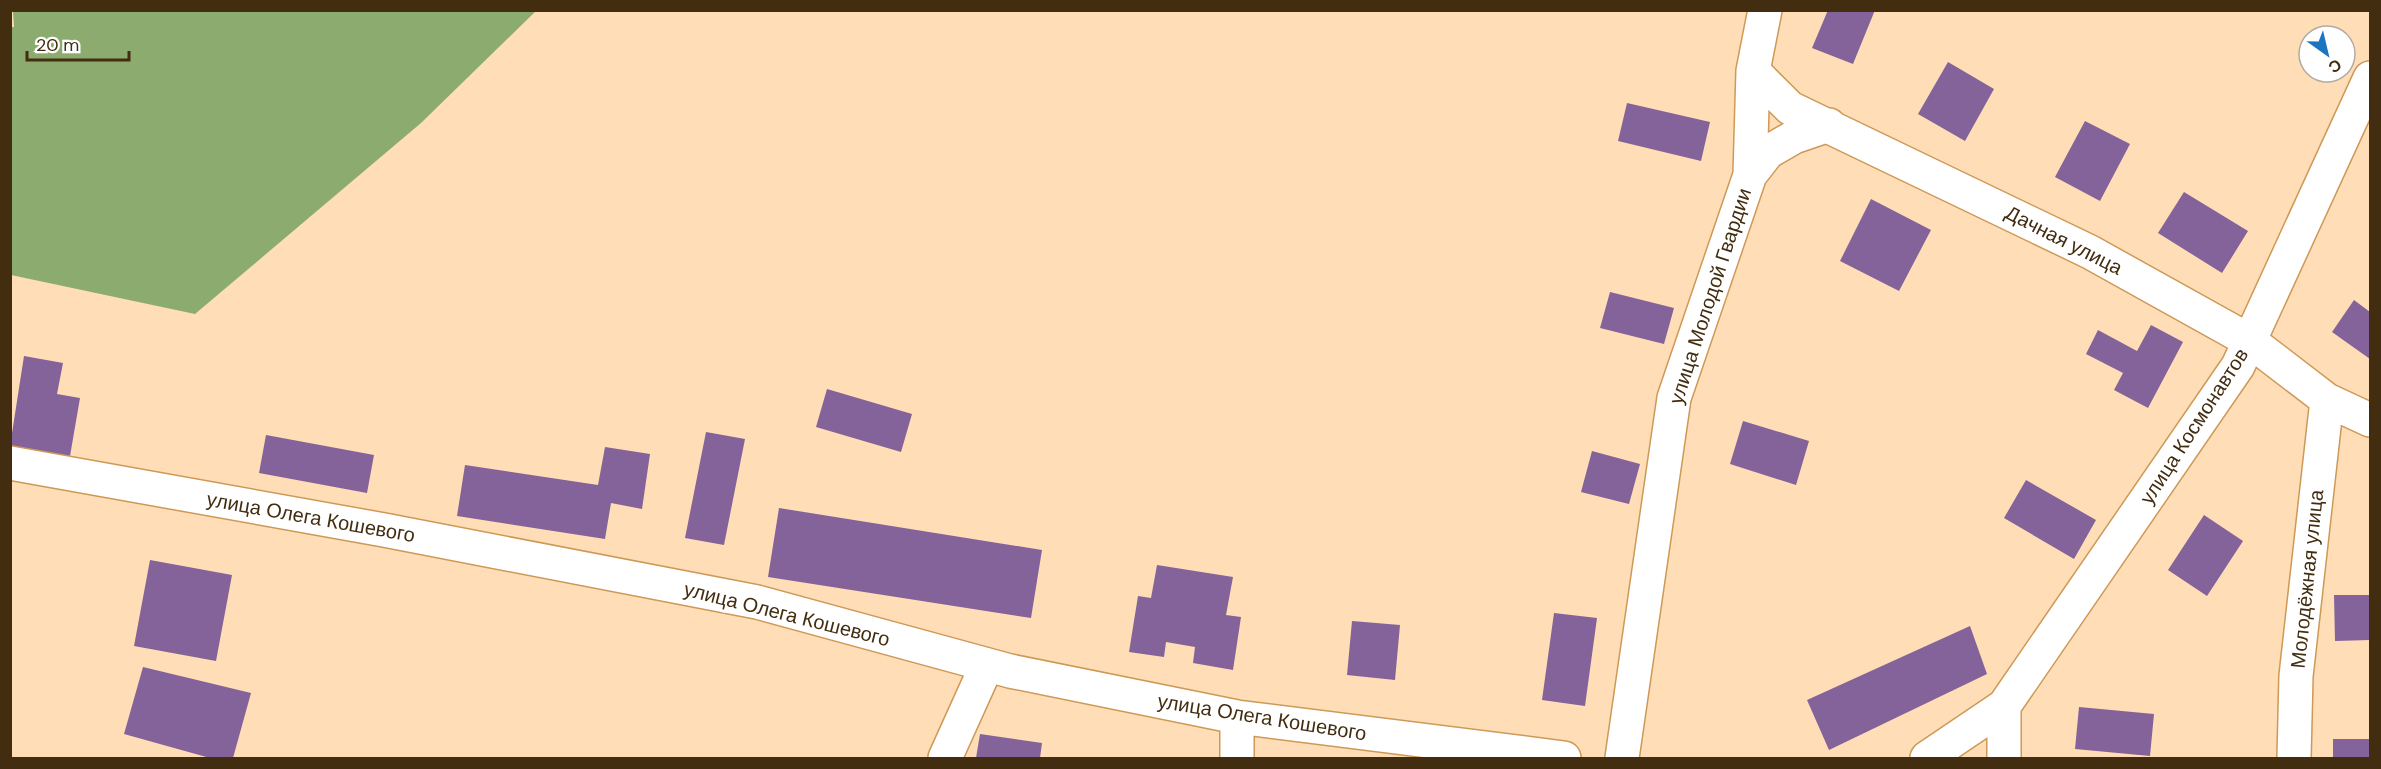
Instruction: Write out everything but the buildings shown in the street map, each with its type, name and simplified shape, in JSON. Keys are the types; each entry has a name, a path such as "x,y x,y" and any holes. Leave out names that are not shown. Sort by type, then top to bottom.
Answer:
{"street":[{"name":"улица Молодой Гвардии","path":"1622,759 1674,398 1750,175 1752,71 1766,10"},
{"name":"Дачная улица","path":"1752,71 1790,108 2090,252 2250,341 2327,399 2370,420"},
{"name":"улица Космонавтов","path":"2004,706 2238,366 2370,78"},
{"path":"1750,175 1768,152 1794,137 1829,125"},
{"name":"Молодёжная улица","path":"2294,759 2296,676 2327,399"},
{"name":"улица Олега Кошевого","path":"10,463 384,530 757,602 987,665 1237,717 1564,759"},
{"path":"945,759 987,665"},
{"path":"1927,759 2004,706"},
{"path":"2004,706 2004,759"},
{"path":"1237,717 1237,759"}],"green space":[{"path":"13,10 536,11 421,123 195,314 11,275 10,27 14,27"}]}
